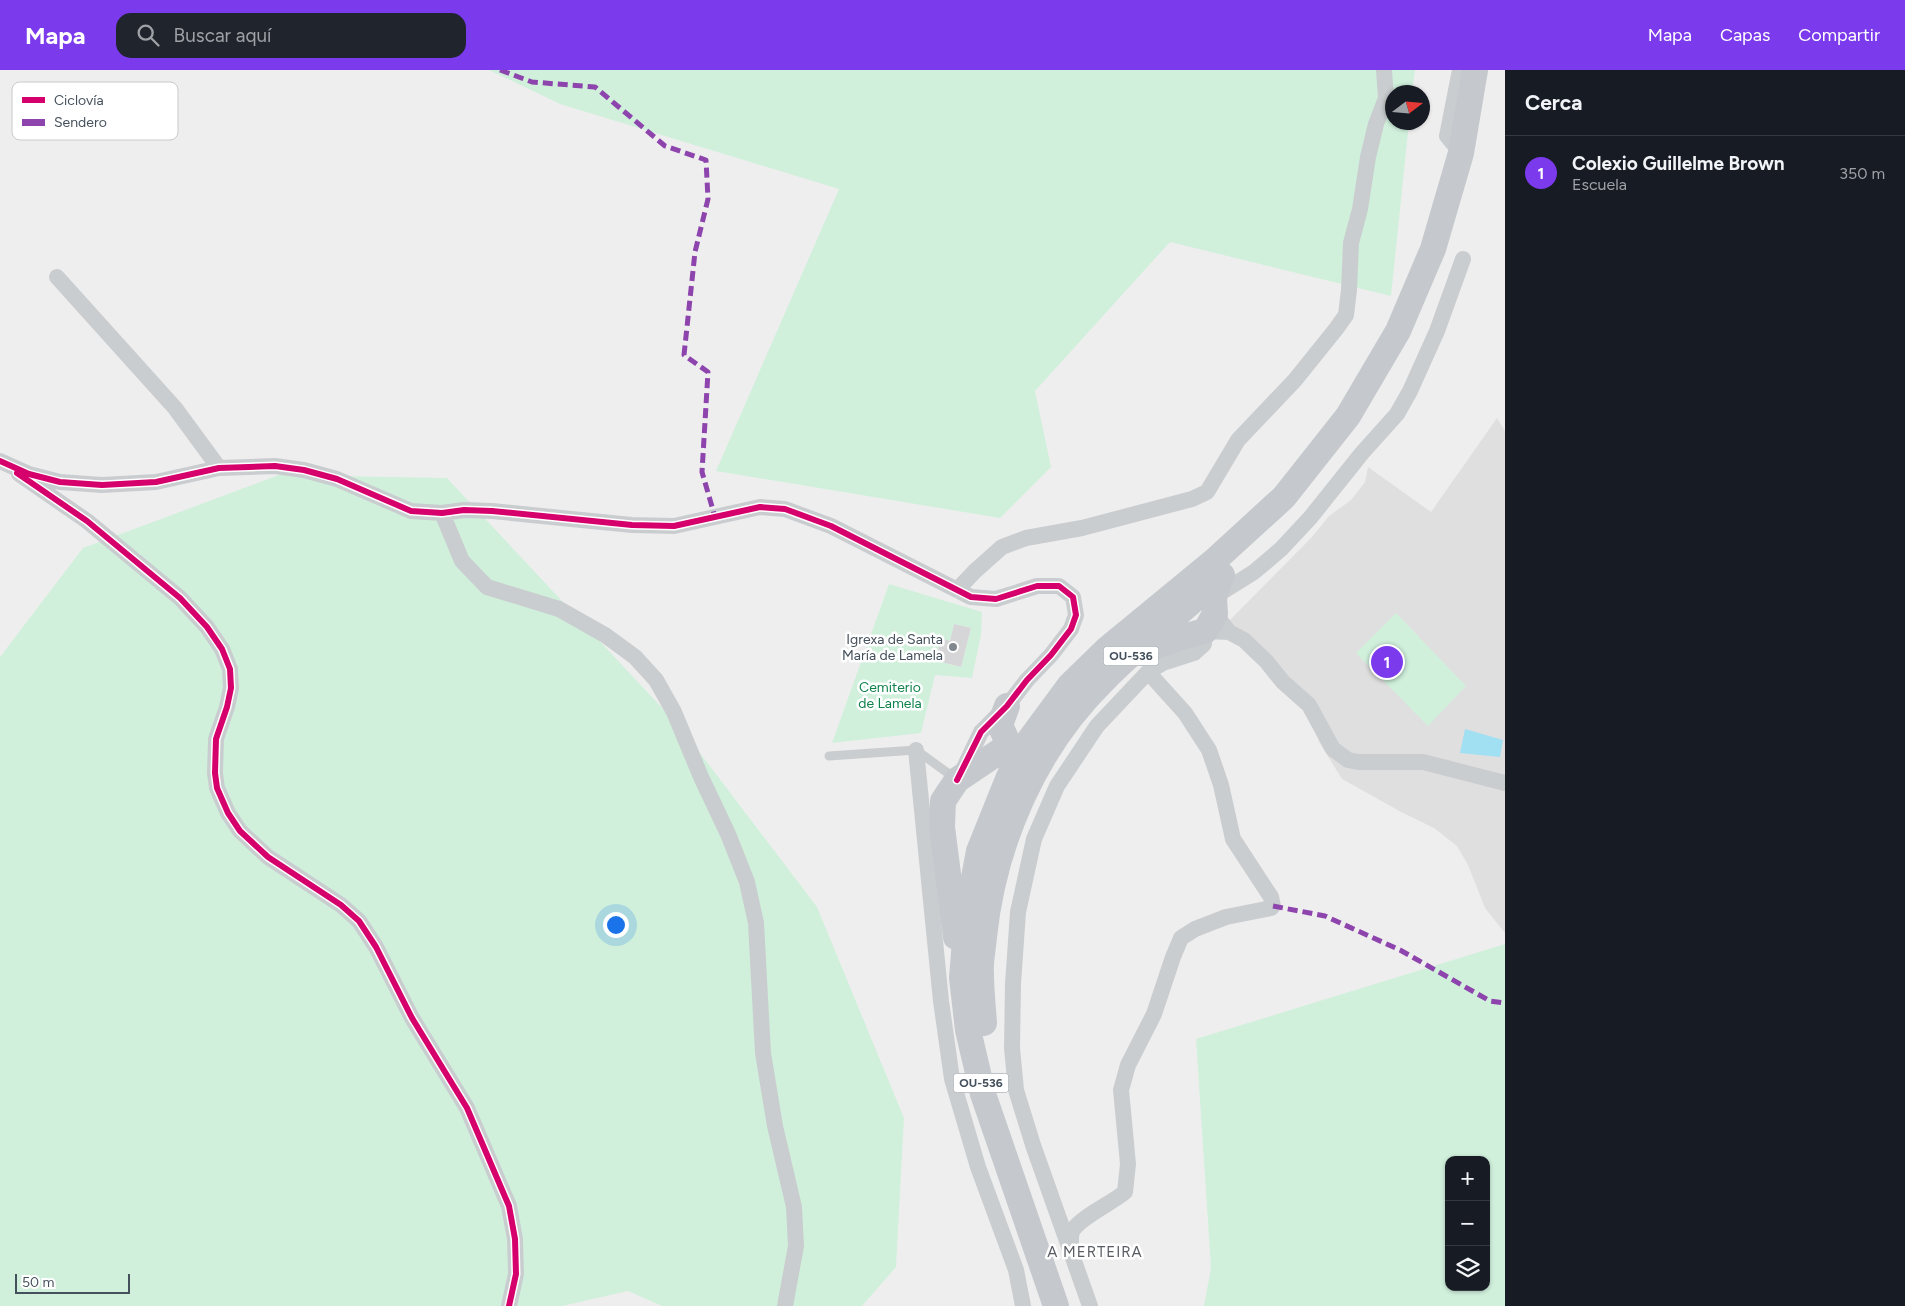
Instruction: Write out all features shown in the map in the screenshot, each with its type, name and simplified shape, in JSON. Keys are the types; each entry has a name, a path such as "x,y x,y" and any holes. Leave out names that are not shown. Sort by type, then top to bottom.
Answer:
{"main road":[{"name":"OU-536","path":"1056,1306 983,1094 968,1030 971,975 987,915 997,865 1023,796 1045,753 1110,665 1214,561 1284,497 1348,416 1398,331 1433,249 1461,153 1475,70"},
{"name":"OU-536","path":"1110,665 1184,610 1216,612 1244,555 1301,496 1330,461 1379,393 1425,303 1462,204 1491,70"},
{"path":"1184,610 1216,612"},
{"path":"971,975 952,915 933,830 943,801 957,780 1021,750 1067,710 1110,665 1154,646 1216,612"},
{"path":"1007,706 1000,725 1021,750"},
{"path":"971,975 978,937 988,845 1008,779 1021,750"},
{"path":"933,830 970,849 988,845"},
{"name":"OU-536","path":"971,975 985,1030 995,1081 1014,1149 1069,1306"}],"street":[{"path":"957,590 975,570 1002,548 1026,538 1082,528 1192,499 1206,492 1238,440 1295,380 1346,315 1350,290 1351,243 1360,209 1368,157 1376,124 1386,98 1384,70"},
{"path":"1460,70 1447,136 1461,153"},
{"path":"1090,1306 1033,1145 1016,1090 1012,1048 1018,912 1034,839 1057,786 1097,726 1148,672 1163,663 1194,653 1204,644 1216,612 1310,518 1362,453 1397,414 1410,391 1437,331 1463,259"},
{"path":"57,277 175,408 218,468"},
{"path":"1,462 29,474 60,482 102,485 156,482 218,468 275,466 304,470 337,479 412,511 442,513 464,510 492,511 632,525 674,526 760,507 785,509 831,526 971,597 996,599 1037,586 1058,586 1073,597 1076,615 1071,629 1007,706 981,732 957,780"},
{"path":"1,462 87,522 166,586 208,627 222,649 230,669 231,688 216,740 215,772 217,788 228,813 240,830 268,857 341,905 359,922 376,947 412,1018 467,1108 509,1206 515,1239 516,1274 510,1306"},
{"path":"442,513 462,561 487,586 559,609 605,635 635,657 656,680 674,712 701,777 728,834 747,882 756,922 764,1053 776,1126 794,1207 796,1246 784,1306"},
{"path":"1216,612 1266,661 1283,682 1310,705 1333,749 1348,760 1367,763 1423,762 1505,783"},
{"path":"1071,1253 1071,1240 1074,1229 1089,1215 1113,1202 1125,1192 1128,1164 1120,1090 1128,1065 1154,1014 1173,956 1181,938 1195,929 1226,917 1274,906 1271,897 1233,839 1221,785 1209,750 1185,713 1148,672"},
{"path":"916,750 933,830 941,1001 952,1079 978,1167 1016,1270 1023,1306"}],"lane":[{"path":"828,756 916,750 957,780"}],"shaded area":[{"path":"1497,418 1505,431 1505,933 1485,908 1468,865 1457,846 1434,828 1342,779 1319,742 1309,703 1229,621 1312,537 1329,516 1351,500 1365,482 1368,467 1431,512"}],"green space":[{"path":"489,70 1415,70 1413,85 1385,85 1385,130 1408,130 1391,296 1170,242 1035,391 1051,467 1000,518 716,471 839,189 560,104"},
{"path":"279,475 447,478 681,728 817,907 904,1118 896,1267 862,1306 662,1306 628,1291 562,1306 0,1306 0,657 83,548"},
{"name":"Cemiterio de Lamela","path":"889,584 982,612 981,635 972,678 935,675 921,733 832,743","holes":["954,624 971,628 961,667 941,662 943,655 937,653 942,639 950,641"]},
{"path":"1396,613 1466,686 1428,726 1356,653"},
{"path":"1505,944 1505,1306 1204,1306 1211,1268 1196,1039"}],"water":[{"path":"1465,729 1503,740 1500,757 1460,753"}],"building":[{"name":"Igrexa de Santa María de Lamela","path":"954,624 971,628 961,667 941,662 943,655 937,654 941,638 950,641"}],"marked path":[{"path":"500,70 532,82 595,87 665,146 706,160 708,199 695,252 684,355 708,372 702,472 715,517"},
{"path":"1273,906 1325,916 1400,950 1490,1001 1505,1003"}],"cycle path":[{"path":"0,461 29,474 60,482 102,485 156,482 219,468 275,466 304,470 337,479 411,511 442,513 464,510 492,511 632,525 674,526 760,507 785,509 831,526 971,597 996,599 1037,586 1059,586 1073,597 1076,615 1071,629 1007,706 981,732 957,780"},
{"path":"17,473 87,521 180,598 207,627 222,649 230,669 231,688 227,707 216,739 215,773 217,788 228,813 240,831 268,857 341,905 359,921 376,947 412,1018 467,1108 509,1206 515,1239 516,1274 509,1306"}],"place":[{"name":"Igrexa de Santa María de Lamela","path":"953,647"},
{"name":"Colexio Guillelme Brown","path":"1387,662"}],"district":[{"name":"A MERTEIRA","path":"1095,1252"}]}
